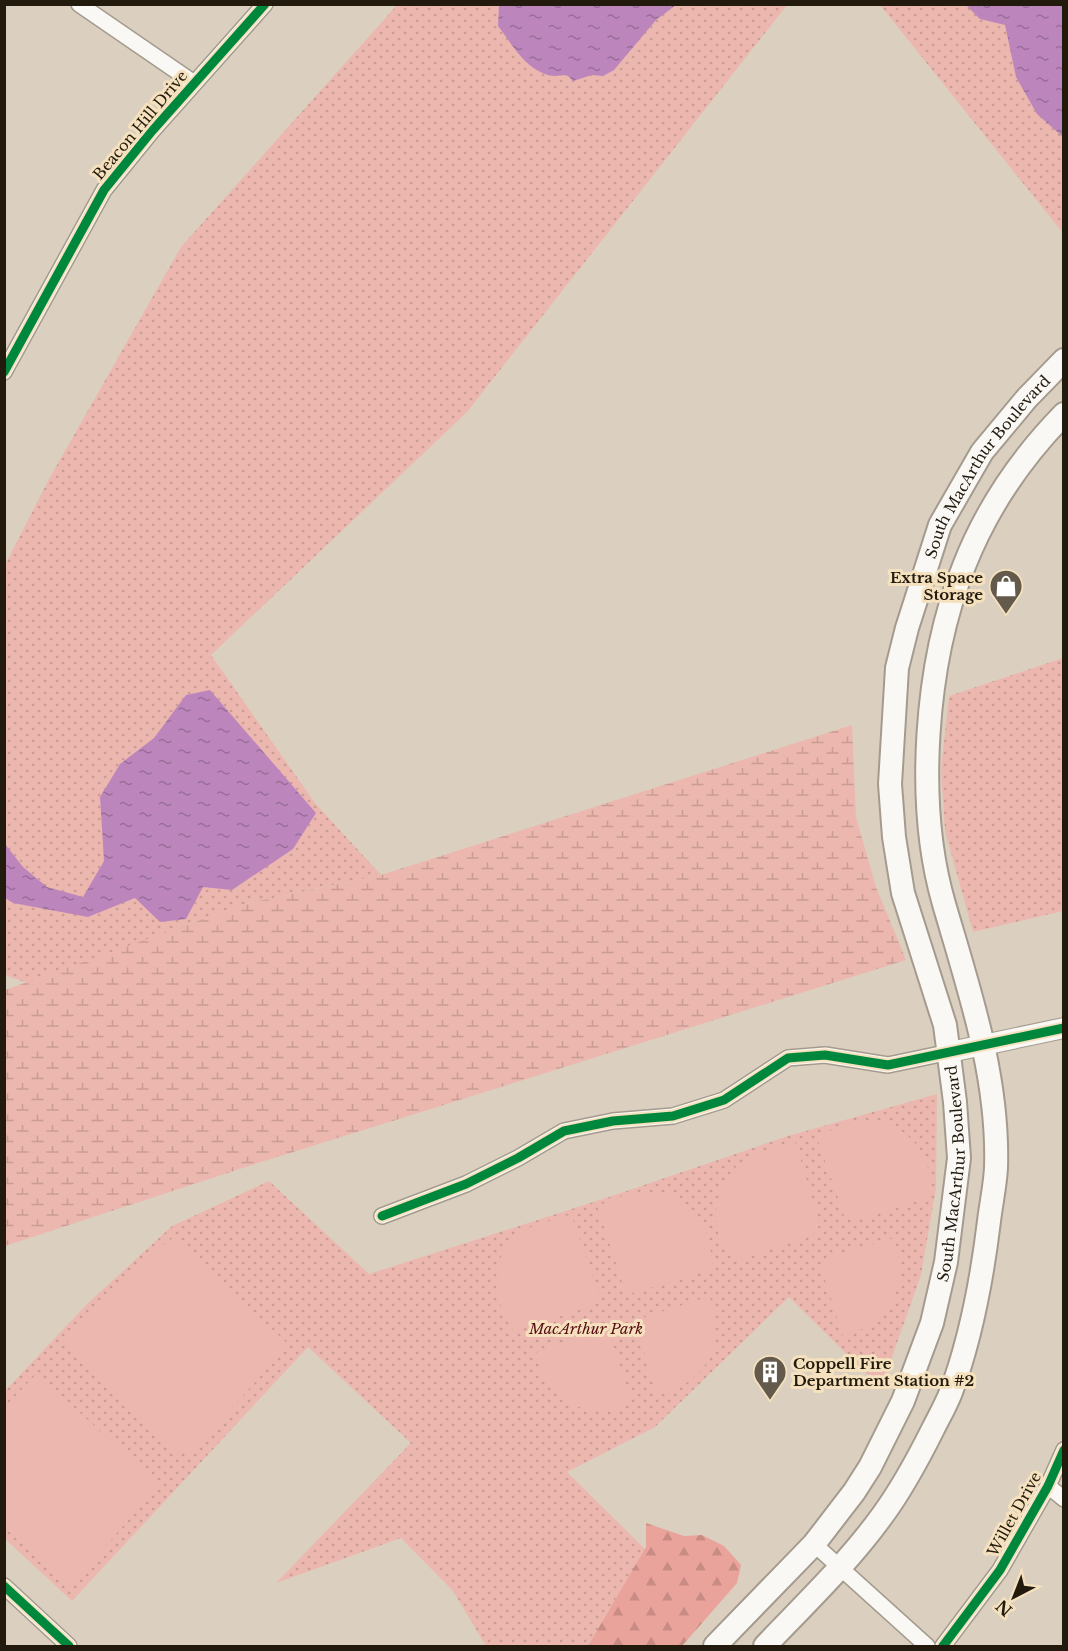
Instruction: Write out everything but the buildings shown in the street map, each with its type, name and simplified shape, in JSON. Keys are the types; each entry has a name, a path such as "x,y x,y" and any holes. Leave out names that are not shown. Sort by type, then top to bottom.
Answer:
{"main road":[{"name":"South MacArthur Boulevard","path":"715,1647 814,1544 854,1492 881,1446 903,1401 932,1323 946,1262 959,1158 950,1052 942,1013 903,893 894,837 890,772 897,668 907,628 940,525 982,452 1027,398 1060,370"},
{"name":"South MacArthur Boulevard","path":"765,1647 840,1567 883,1516 919,1456 950,1394 970,1332 986,1250 996,1168 993,1105 984,1046 953,928 944,904 932,852 927,809 926,767 937,664 963,568 981,528 1028,454 1064,414"}],"street":[{"path":"79,4 194,83"},
{"name":"Beacon Hill Drive","path":"4,372 104,190 194,83 265,4"},
{"path":"382,1215 466,1184 518,1158 564,1131 613,1121 673,1116 724,1100 788,1058 825,1054 888,1065 1064,1028"},
{"name":"Willet Drive","path":"943,1647 1000,1570 1048,1485 1064,1450"},
{"path":"1048,1485 1064,1499"},
{"path":"814,1544 927,1647"},
{"path":"4,1586 69,1647"}],"green space":[{"path":"397,5 787,5 467,412 211,655 315,803 381,875 245,904 28,983 5,975 4,567 49,479 181,247"},
{"path":"880,5 1063,5 1063,233"},
{"path":"1063,658 1063,911 973,932 945,831 941,769 949,696"},
{"path":"852,725 856,817 876,887 906,960 252,1165 5,1246 5,990 245,904 381,875"},
{"name":"MacArthur Park","path":"937,1094 936,1188 921,1275 881,1388 789,1297 655,1427 567,1472 645,1549 588,1646 486,1646 453,1591 401,1538 276,1583 411,1443 308,1347 72,1601 5,1539 4,1392 86,1305 172,1226 269,1181 369,1274 606,1198 788,1136"},
{"path":"871,1120 898,1129 917,1146 924,1156 928,1169 932,1197 854,1221 844,1216 816,1135 849,1124"},
{"path":"795,1141 820,1224 814,1234 734,1261 723,1246 717,1228 717,1207 722,1187 741,1162 761,1152"},
{"path":"643,1191 675,1198 696,1214 708,1237 713,1269 633,1293 624,1288 597,1206"},
{"path":"571,1214 599,1295 594,1305 514,1332 500,1304 497,1289 500,1260 506,1248 517,1236 531,1227"},
{"path":"174,1237 289,1345 191,1453 179,1453 60,1340 116,1284"},
{"path":"894,1238 899,1272 898,1287 893,1300 874,1321 843,1337 821,1267 827,1258"},
{"path":"710,1296 716,1330 715,1342 706,1364 690,1381 669,1392 657,1395 637,1329 642,1318"},
{"path":"601,1330 610,1335 632,1404 599,1411 570,1403 554,1391 542,1375 535,1353"},
{"path":"37,1373 153,1480 156,1489 70,1586 5,1528 5,1407"},
{"path":"646,1523 684,1536 702,1535 724,1546 741,1565 737,1583 682,1646 588,1646 646,1547"}],"water":[{"path":"499,4 676,5 656,20 614,70 603,76 592,75 573,81 567,75 550,76 540,72 525,61 498,26"},
{"path":"966,5 1063,5 1063,137 1037,114 1016,77 1005,25 980,19"},
{"path":"210,690 316,813 293,849 232,890 203,887 186,919 160,922 135,898 88,917 13,903 5,898 5,844 23,867 47,887 83,897 104,861 100,797 120,764 154,738 186,695"}],"cycle path":[{"path":"4,372 104,190 152,131 265,4"},
{"path":"382,1216 466,1184 518,1158 564,1131 613,1121 673,1116 724,1100 788,1058 825,1055 888,1065 1064,1028"},
{"path":"943,1646 1000,1570 1048,1486 1064,1450"},
{"path":"4,1586 69,1646"}],"place":[{"name":"Extra Space Storage","path":"1006,615"},
{"name":"Coppell Fire Department Station #2","path":"770,1401"}]}
